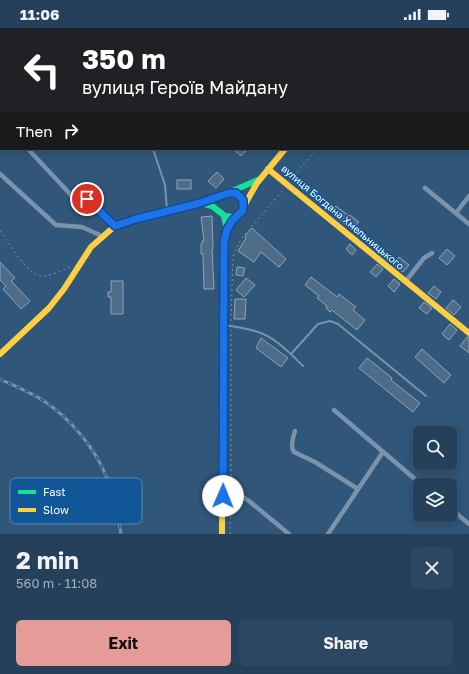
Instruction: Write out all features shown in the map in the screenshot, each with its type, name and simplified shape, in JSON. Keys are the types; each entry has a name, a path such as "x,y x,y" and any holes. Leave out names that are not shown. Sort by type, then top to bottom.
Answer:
{"street":[{"path":"29,150 71,195 87,199 115,226"},
{"path":"222,534 228,326 224,242 227,230 236,217 241,213 251,192 268,168 284,150"},
{"name":"вулиця Богдана Хмельницького","path":"268,168 469,333"},
{"path":"0,174 56,225 82,228 102,236"},
{"path":"0,354 50,308 82,262 91,246 115,226 136,219 200,203 226,194 260,179"},
{"path":"425,188 469,224"},
{"path":"226,194 238,195 243,200 244,206"},
{"path":"226,194 218,204 227,230"},
{"path":"456,213 469,196"},
{"path":"200,203 211,205 222,214 230,218 236,217"},
{"name":"вулиця Богдана Хмельницького","path":"405,282 424,258 432,253"},
{"path":"334,410 414,478"},
{"path":"295,431 292,447 294,452 315,462 358,489"},
{"path":"328,534 383,452"},
{"path":"224,484 249,500 289,534"},
{"path":"457,514 469,524"}],"lane":[{"path":"153,150 164,185 167,211"},
{"path":"291,354 318,324 330,321 338,324 426,396"},
{"path":"228,326 266,334 279,343 303,366"}],"path":[{"path":"230,534 228,326 233,256 241,239 315,150"},
{"path":"0,231 28,269 41,276 82,262"}],"building":[{"path":"234,150 247,150 241,156"},
{"path":"217,172 224,179 216,188 208,181"},
{"path":"177,180 191,180 191,189 177,189"},
{"path":"336,206 359,222 352,230 331,213"},
{"path":"212,216 214,289 204,289 203,254 201,254 201,244 202,241 204,241 201,217"},
{"path":"252,228 286,259 279,267 261,252 254,262 238,251 246,238 245,236"},
{"path":"350,244 356,250 352,255 346,249"},
{"path":"447,249 455,256 447,265 439,258"},
{"path":"399,257 409,265 403,272 393,264"},
{"path":"0,262 15,278 11,281 30,301 21,309 3,289 6,286 0,280"},
{"path":"377,264 383,269 376,277 370,272"},
{"path":"237,267 245,268 243,276 236,275"},
{"path":"311,277 337,297 339,294 356,307 353,310 365,320 357,330 332,310 330,312 326,308 327,306 317,298 319,296 305,285"},
{"path":"246,278 255,285 244,297 236,290"},
{"path":"394,279 400,284 394,292 388,286"},
{"path":"111,281 123,281 123,314 111,314 111,297 108,297 108,292 111,292"},
{"path":"434,286 441,292 436,299 428,293"},
{"path":"235,299 246,299 245,319 234,319"},
{"path":"453,300 461,307 454,315 446,308"},
{"path":"424,302 432,308 427,314 419,308"},
{"path":"450,324 457,330 449,340 442,334"},
{"path":"467,337 469,337 469,353 460,346"},
{"path":"261,338 288,358 281,367 256,348"},
{"path":"422,349 451,375 444,383 415,357"},
{"path":"367,358 392,378 391,380 420,403 413,412 359,368"}],"railway":[{"path":"0,379 44,401 64,416 89,445 107,478"},
{"path":"119,524 121,534"}],"traffic: fast":[{"path":"230,192 258,180"},
{"path":"198,204 204,202 222,195 233,194 243,200 243,210 239,215 234,217 225,216 212,206 200,203"},
{"path":"223,329 224,242 227,230 224,216"}],"traffic: slow":[{"path":"244,206 257,183 284,150"},
{"path":"268,169 469,333"},
{"path":"0,354 49,308 64,289 91,247 115,226 136,219 198,204"},
{"path":"222,534 223,329"}],"route":[{"path":"87,199 115,226 136,219 200,203 229,193 236,193 243,200 243,210 232,221 227,230 224,242 225,301 223,496"}]}
